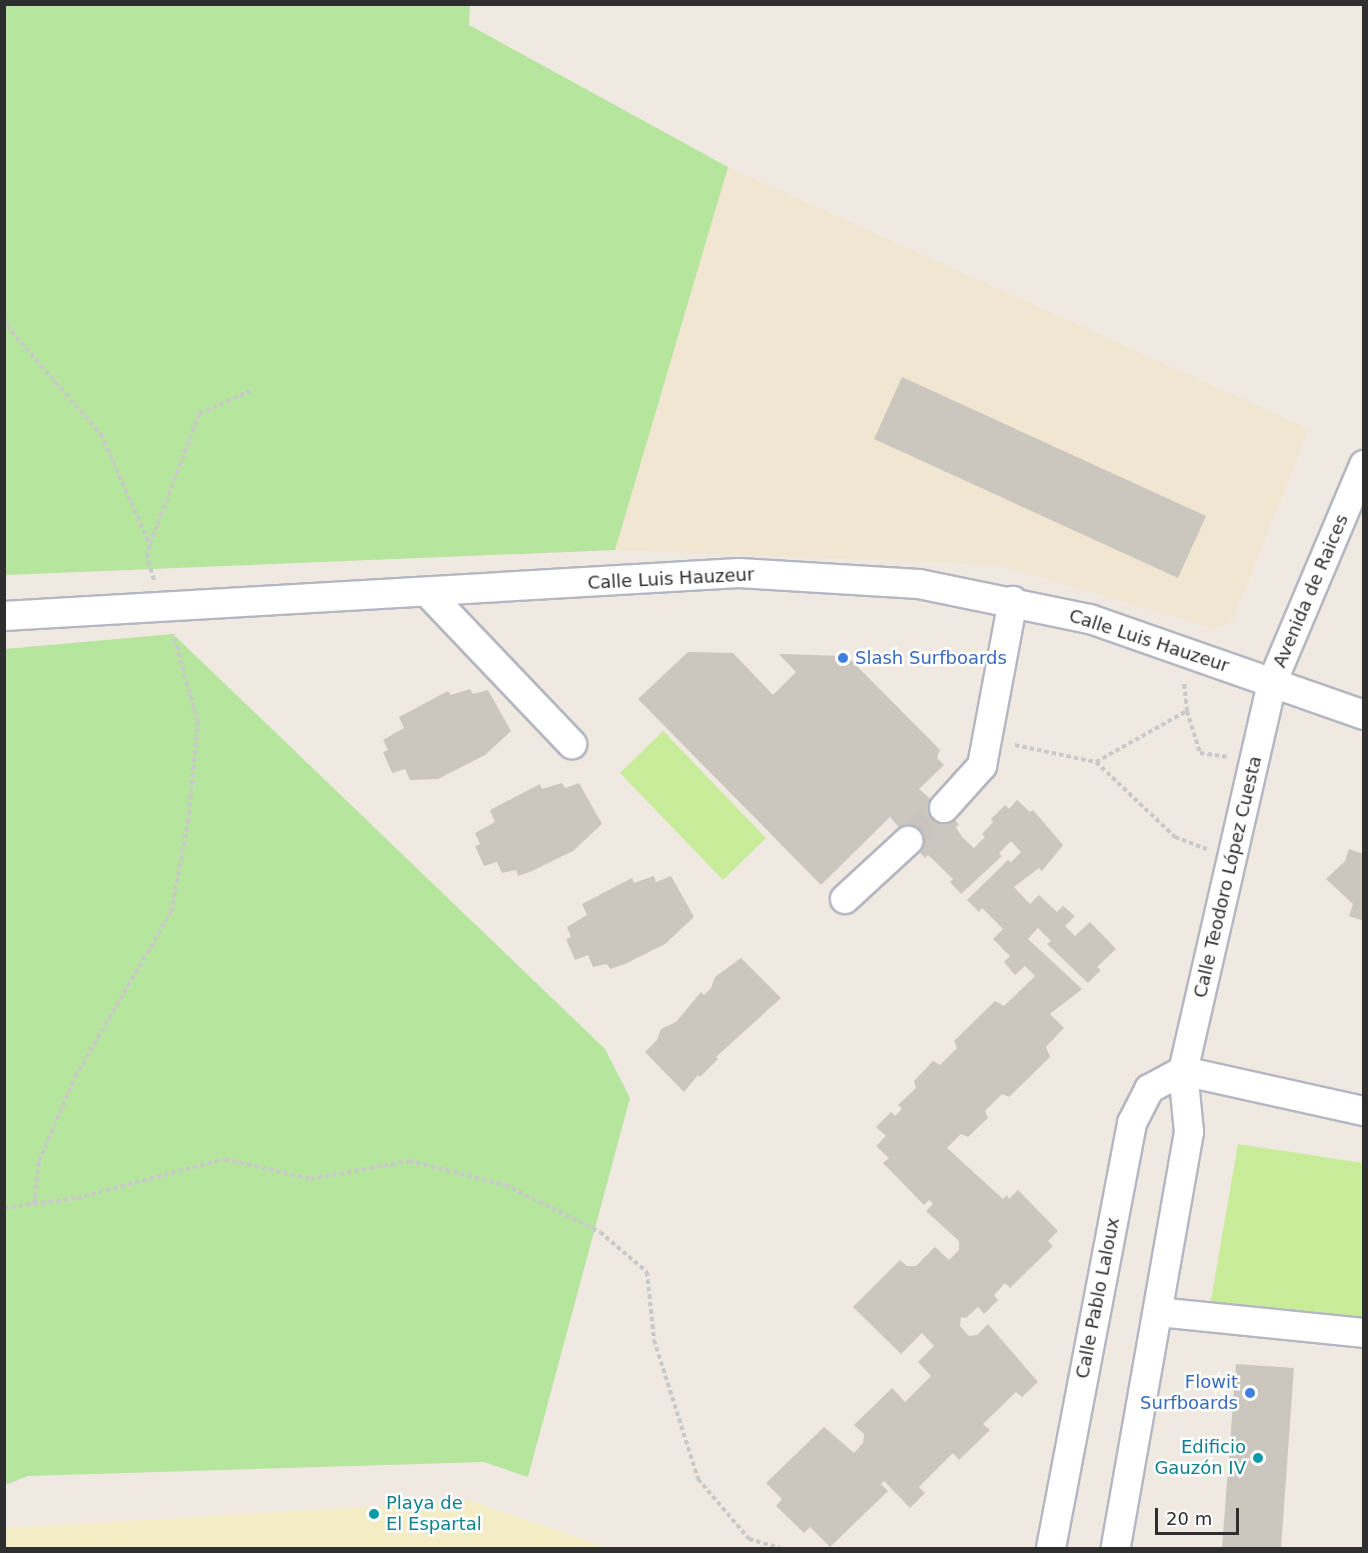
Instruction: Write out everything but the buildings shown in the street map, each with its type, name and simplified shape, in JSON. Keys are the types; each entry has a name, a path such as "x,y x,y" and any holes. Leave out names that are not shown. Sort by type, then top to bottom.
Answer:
{"street":[{"name":"Avenida de Raices","path":"1272,683 1364,465"},
{"name":"Calle Luis Hauzeur","path":"4,616 428,593 739,573 919,584 1013,601 1090,619 1364,715"},
{"path":"428,593 572,744"},
{"path":"944,808 982,766 1013,601"},
{"name":"Calle Teodoro López Cuesta","path":"1183,1071 1272,683"},
{"path":"845,899 908,841"},
{"path":"1116,1548 1190,1132 1183,1071 1364,1111"},
{"name":"Calle Pablo Laloux","path":"1051,1548 1132,1123 1149,1089 1183,1071"},
{"path":"1158,1312 1364,1333"}],"path":[{"path":"4,318 16,337 101,434 150,544"},
{"path":"34,1204 39,1161 75,1077 171,912 188,822 198,722 147,557 150,544 199,414 254,389"},
{"path":"1180,651 1187,711 1200,753 1255,762"},
{"path":"1096,762 1187,711"},
{"path":"987,739 1096,762 1175,837 1233,859"},
{"path":"4,1208 154,1180 225,1159 310,1179 409,1161 505,1185 600,1232 647,1272 654,1340 698,1479 749,1539 780,1548"}],"shaded area":[{"path":"728,167 1309,429 1233,619 1215,629 999,565 615,550"}],"green space":[{"path":"4,5 470,5 469,25 728,167 615,550 5,575"},
{"path":"173,634 605,1049 630,1098 528,1477 484,1462 28,1476 5,1485 5,649"},
{"path":"663,731 766,838 723,880 620,773"},
{"path":"1238,1144 1363,1163 1363,1317 1210,1306"}],"sand":[{"name":"Playa de El Espartal","path":"471,1501 607,1548 5,1548 5,1528"}],"tunnel":[{"path":"908,841 944,808"}],"place":[{"name":"Slash Surfboards","path":"843,658"},
{"name":"Flowit Surfboards","path":"1250,1393"},
{"name":"Edificio Gauzón IV","path":"1258,1458"},
{"name":"Playa de El Espartal","path":"374,1514"}]}
